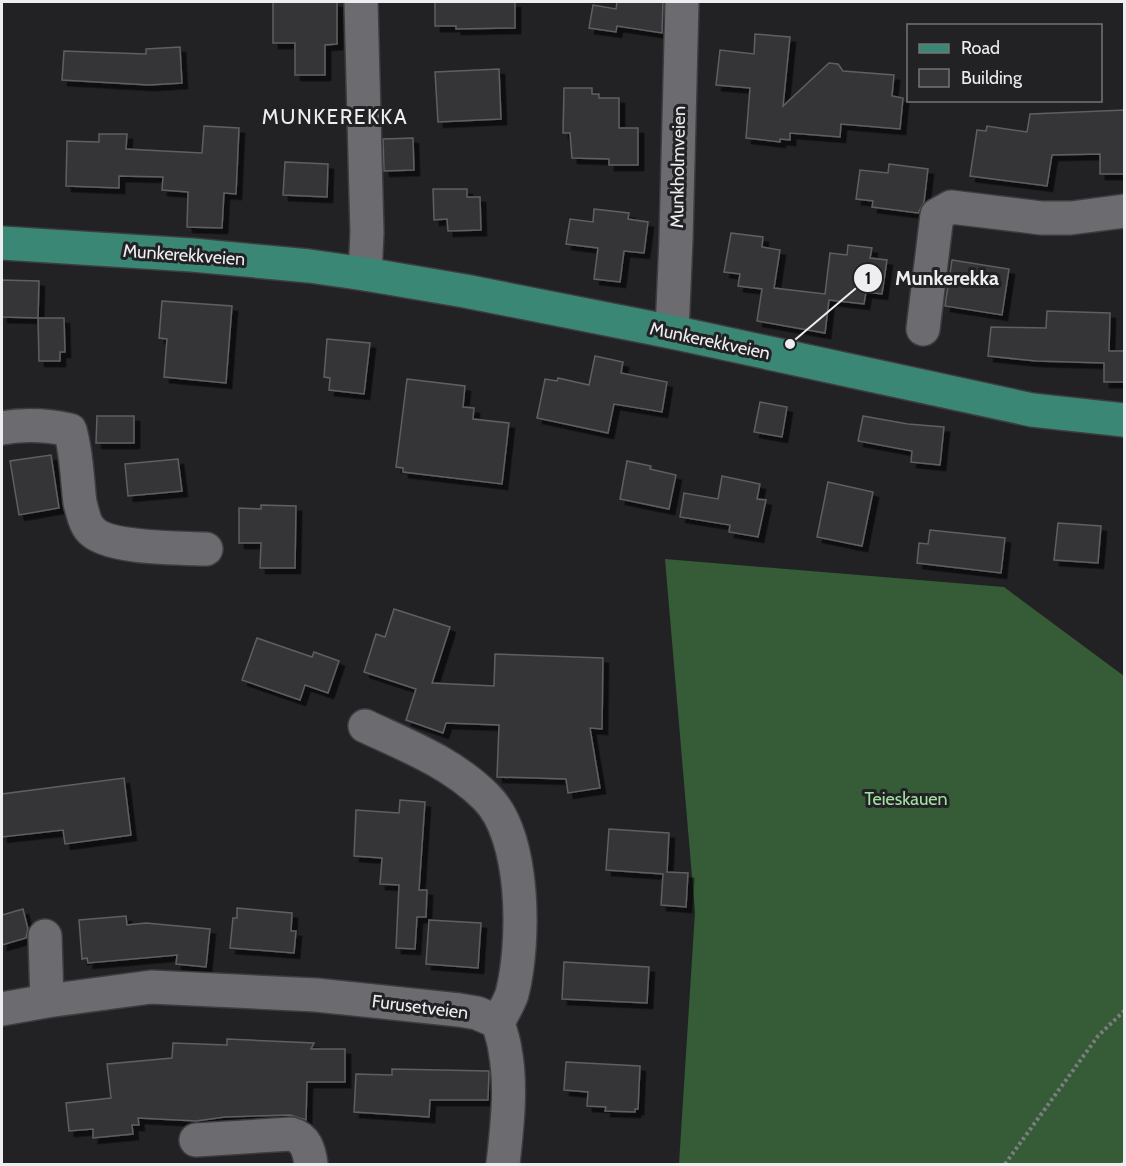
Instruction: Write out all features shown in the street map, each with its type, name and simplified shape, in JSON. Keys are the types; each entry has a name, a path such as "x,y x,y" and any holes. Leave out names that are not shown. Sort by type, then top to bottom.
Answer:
{"main road":[{"name":"Munkerekkveien","path":"2,243 192,255 309,266 365,274 465,291 672,332 1032,410 1125,420"}],"street":[{"path":"362,2 367,233 365,274"},
{"name":"Munkholmveien","path":"672,332 682,2"},
{"path":"923,329 938,215 943,210 951,207 1041,218 1071,218 1125,212"},
{"path":"2,428 18,425 51,426 70,430 74,444 81,506 90,529 103,538 126,544 206,549"},
{"path":"365,726 433,757 464,777 488,799 506,829 516,861 520,906 517,969 511,997 498,1022 506,1050 508,1075 507,1131 503,1164"},
{"path":"45,936 47,1001"},
{"name":"Furusetveien","path":"2,1009 151,987 316,995 459,1010 477,1013 498,1022"},
{"path":"196,1140 291,1134 303,1140 310,1164"}],"path":[{"path":"1005,1164 1098,1035 1125,1011"}],"green space":[{"name":"Teieskauen","path":"665,559 1004,587 1124,676 1124,1164 679,1164 695,912"}],"building":[{"path":"273,2 337,2 337,44 325,45 325,75 295,75 295,43 273,43"},
{"path":"435,2 515,2 515,28 456,29 456,26 435,26"},
{"path":"617,2 663,2 662,33 617,26 616,32 589,28 593,5 616,9"},
{"path":"755,34 790,37 783,106 829,63 838,64 843,71 894,75 892,96 903,98 900,129 841,124 840,137 790,133 790,140 780,139 780,142 746,138 750,88 716,85 720,50 754,54"},
{"path":"180,47 182,83 149,85 62,80 64,51 146,54 146,49"},
{"path":"499,69 501,119 438,122 435,72"},
{"path":"564,88 592,88 592,94 599,94 599,98 619,98 619,128 638,128 638,165 609,165 609,159 572,158 570,133 563,133"},
{"path":"1125,110 1125,174 1100,174 1100,154 1052,155 1047,186 970,176 977,130 986,131 987,126 1027,132 1030,114"},
{"path":"204,126 239,128 236,194 224,193 222,228 187,227 188,192 162,190 163,177 119,176 119,188 66,186 67,141 99,142 99,134 127,134 126,149 202,153"},
{"path":"413,138 414,170 384,171 383,139"},
{"path":"285,162 328,164 327,197 283,195"},
{"path":"889,164 928,169 924,202 918,213 872,207 873,201 856,199 860,170 888,173"},
{"path":"433,189 467,189 467,197 480,197 481,230 448,231 447,219 434,220"},
{"path":"594,209 629,213 628,219 648,222 644,253 624,251 620,282 594,279 598,248 566,244 570,219 593,222"},
{"path":"731,233 763,237 762,247 780,250 774,288 825,294 830,253 847,255 848,245 872,248 870,258 887,260 882,294 866,292 864,304 829,300 825,333 757,321 762,289 738,286 740,274 724,272"},
{"path":"952,260 1009,269 1002,315 945,306"},
{"path":"2,280 39,281 38,318 2,317"},
{"path":"162,301 232,306 226,383 164,377 167,339 159,338"},
{"path":"1047,311 1110,313 1109,351 1125,351 1125,382 1104,382 1104,363 1036,361 988,356 991,327 1046,328"},
{"path":"38,318 64,318 65,352 60,352 60,361 39,361"},
{"path":"327,339 370,343 364,394 329,390 330,378 324,377"},
{"path":"595,356 623,362 621,373 667,382 662,412 614,404 608,433 537,418 545,379 557,381 558,378 589,385"},
{"path":"407,379 465,386 463,407 474,408 473,419 509,423 502,484 403,472 403,468 396,467"},
{"path":"760,402 787,407 782,437 754,432"},
{"path":"97,416 134,416 134,443 96,443"},
{"path":"863,416 908,424 944,427 940,465 911,462 912,451 858,441"},
{"path":"51,455 59,508 19,515 10,461"},
{"path":"178,459 182,491 128,496 125,464"},
{"path":"627,461 676,475 669,509 620,499"},
{"path":"722,476 760,484 757,499 766,500 758,537 729,532 730,525 680,517 684,493 718,499"},
{"path":"828,482 873,492 862,546 817,537"},
{"path":"261,505 296,506 295,568 260,568 261,543 239,543 239,508 261,509"},
{"path":"1058,523 1101,526 1098,563 1054,560"},
{"path":"930,530 1005,538 1001,573 917,563 919,543 928,544"},
{"path":"394,609 450,627 432,683 494,686 495,654 603,658 602,729 590,728 600,788 568,793 566,779 497,777 499,725 446,723 443,733 406,720 416,689 364,672 376,634 385,637"},
{"path":"257,638 312,657 314,652 339,661 328,693 305,685 300,700 242,680"},
{"path":"124,778 131,835 65,844 63,830 2,837 2,794"},
{"path":"400,800 425,802 419,890 427,890 426,917 417,917 415,949 396,948 399,885 380,884 382,858 354,856 356,810 399,813"},
{"path":"609,829 669,833 667,872 688,873 686,907 661,905 663,874 606,870"},
{"path":"237,908 292,913 291,931 296,931 294,953 230,948 233,918 237,918"},
{"path":"23,909 28,929 26,938 2,945 2,915"},
{"path":"126,916 127,925 146,923 210,929 206,967 176,964 177,955 88,963 87,958 82,959 79,920"},
{"path":"429,920 481,923 478,968 426,964"},
{"path":"564,962 649,967 647,1003 562,999"},
{"path":"227,1039 314,1043 311,1049 345,1049 345,1082 307,1082 306,1120 290,1115 225,1117 196,1121 138,1118 139,1125 132,1125 133,1134 93,1138 93,1129 69,1131 66,1103 111,1098 107,1064 172,1058 173,1043 227,1045"},
{"path":"566,1062 640,1066 638,1109 635,1109 635,1112 605,1111 606,1107 587,1106 588,1092 564,1090"},
{"path":"392,1069 489,1071 488,1100 430,1100 429,1117 354,1112 356,1074 392,1075"}],"place":[{"name":"Munkerekka","path":"790,344"}],"district":[{"name":"MUNKEREKKA","path":"335,117"}]}
